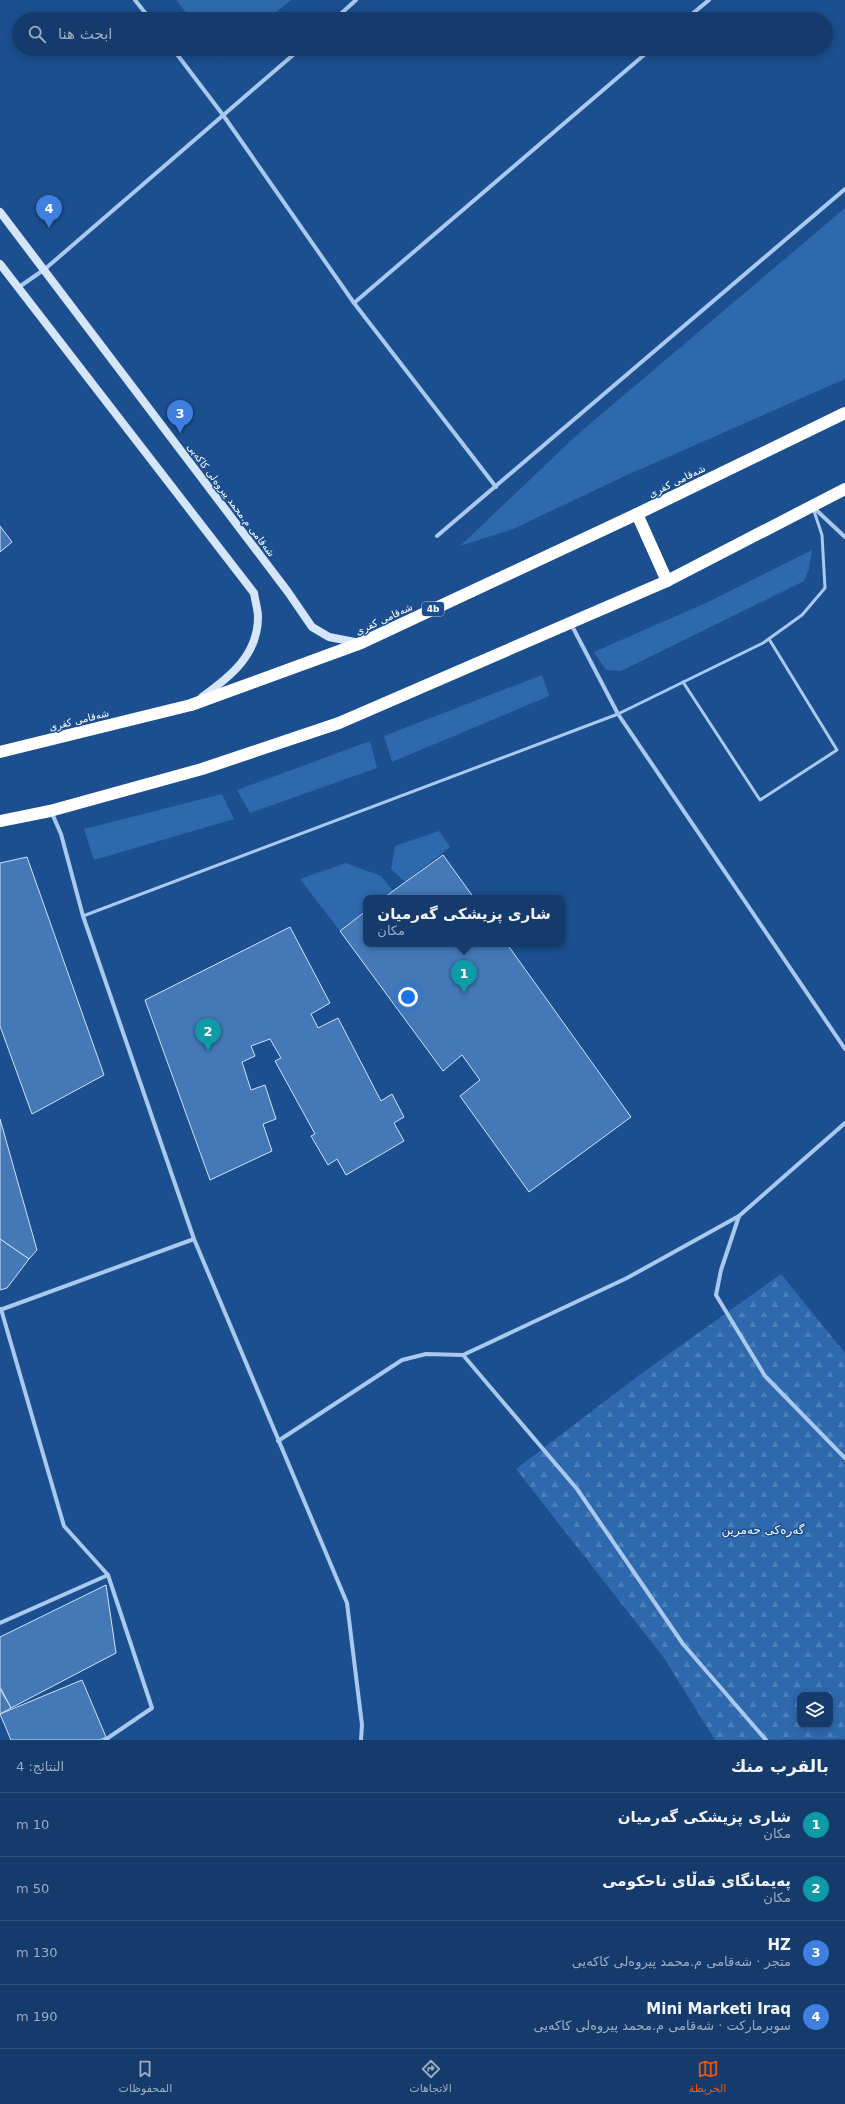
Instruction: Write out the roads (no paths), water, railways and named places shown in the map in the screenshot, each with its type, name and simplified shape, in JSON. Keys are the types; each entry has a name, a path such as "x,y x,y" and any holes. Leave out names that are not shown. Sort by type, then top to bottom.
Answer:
{"highway":[{"name":"شەقامی کفری","path":"0,752 191,705 361,643 638,514 845,413"},
{"path":"0,821 50,811 202,769 340,723 571,624 667,581 845,489"},
{"path":"638,514 667,581"}],"street":[{"path":"135,0 144,12"},
{"path":"342,12 356,0"},
{"path":"694,12 709,0"},
{"path":"178,56 223,115 354,303 496,487"},
{"path":"19,287 45,269 292,56"},
{"path":"354,303 643,56"},
{"path":"437,536 845,189"},
{"name":"شەقامی م.محمد پیروەلی کاکەیی","path":"0,212 45,269 312,627 329,636 361,643"},
{"path":"0,264 254,593 258,617 254,644 242,662 219,685 191,705"},
{"path":"812,507 845,537"},
{"path":"571,624 618,714 845,1049"},
{"path":"50,811 61,834 83,916 194,1239 347,1603 362,1725 361,1740"},
{"path":"278,1441 402,1360 426,1354 463,1355 627,1278 739,1216 845,1123"},
{"path":"739,1216 720,1270 716,1295 765,1376 845,1458"},
{"path":"105,1740 152,1708 108,1576 64,1526 0,1310 194,1239"},
{"path":"463,1355 577,1489 683,1644 766,1740"},
{"path":"0,1624 108,1576"}],"lane":[{"path":"83,916 618,714 769,639 802,615 825,588 822,535 812,507"},
{"path":"683,682 760,800 837,750 769,639"}],"place":[{"name":"Mini Marketi Iraq","path":"49,228"},
{"name":"HZ","path":"180,433"},
{"name":"شاری پزیشکی گەرمیان","path":"464,993"},
{"name":"پەیمانگای قەڵای ناحکومی","path":"208,1051"}],"district":[{"name":"گەرەکی حەمرین","path":"763,1530"}]}
